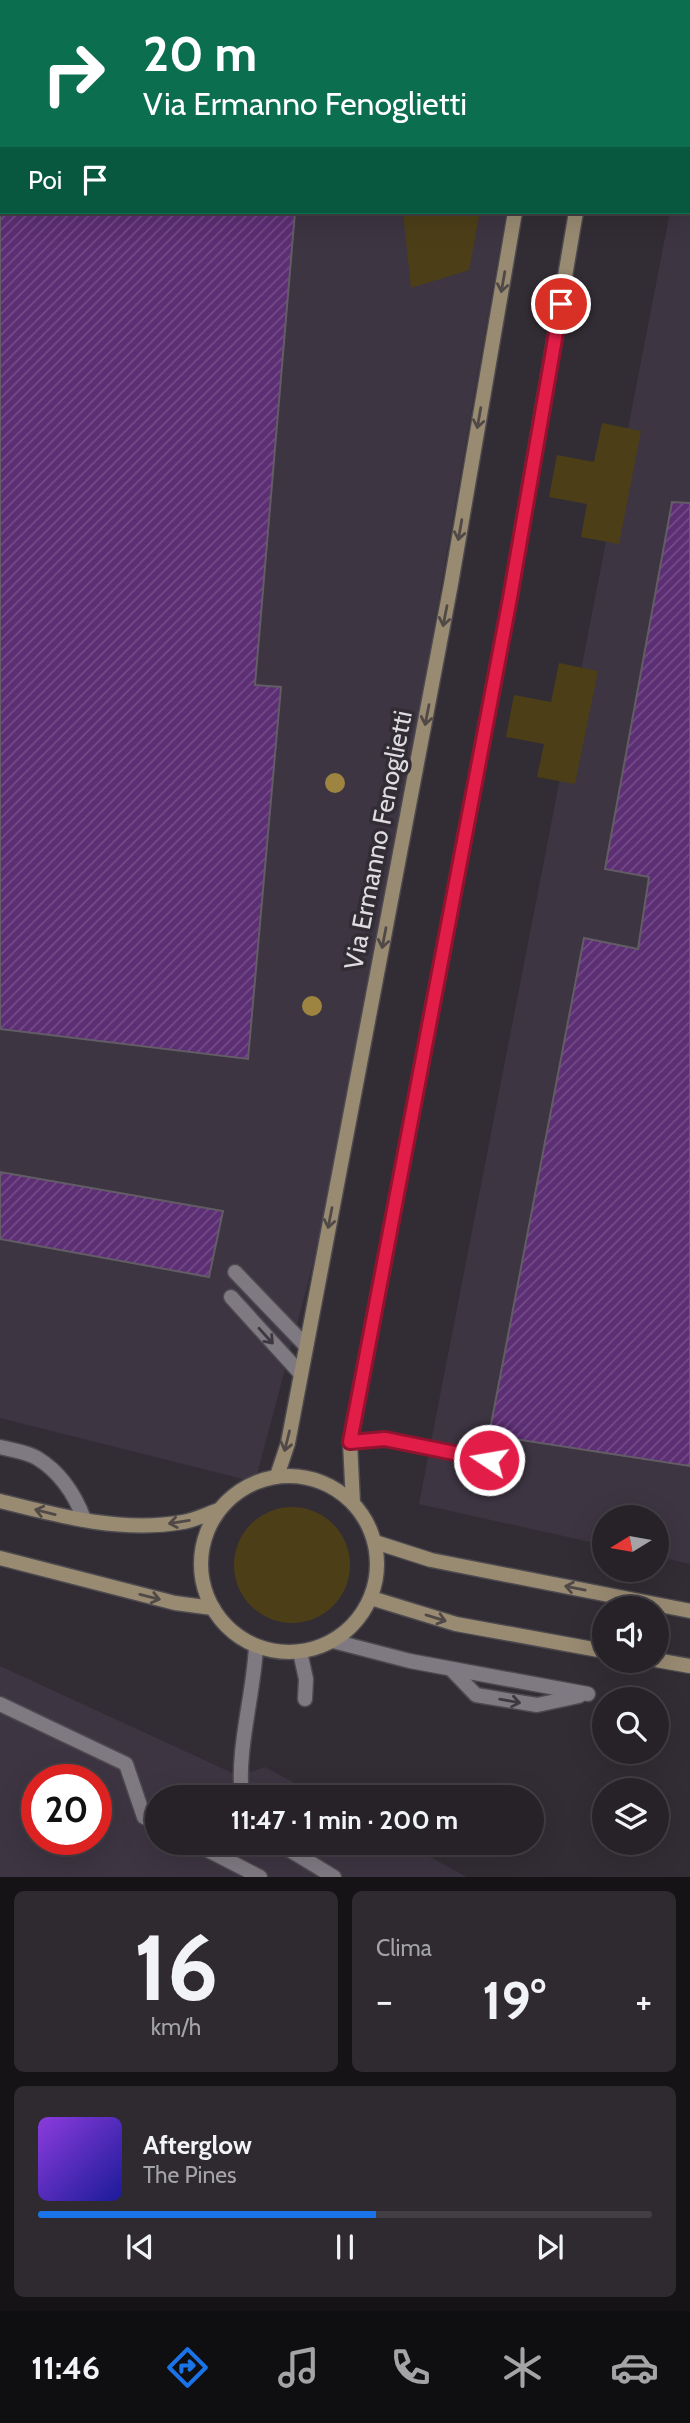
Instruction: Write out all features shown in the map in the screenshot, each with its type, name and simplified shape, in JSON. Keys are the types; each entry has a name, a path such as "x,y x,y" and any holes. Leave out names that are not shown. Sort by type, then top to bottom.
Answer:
{"street":[{"name":"Via Ermanno Fenoglietti","path":"277,1476 288,1443 449,597 515,214"},
{"path":"354,1503 350,1442 507,610 576,214"},
{"path":"277,1476 304,1477 331,1486 354,1503 375,1542 377,1571 371,1598 349,1629 317,1648 300,1652 256,1646 225,1624 213,1608 203,1584 201,1558 206,1532 219,1510 236,1494 255,1482 277,1476"},
{"path":"0,1501 83,1519 137,1526 185,1522 219,1510"},
{"path":"375,1542 431,1560 690,1611"},
{"path":"0,1558 175,1603 213,1608"},
{"path":"371,1598 456,1624 592,1649"},
{"path":"669,1662 690,1666"}],"lane":[{"path":"235,1272 306,1346"},
{"path":"231,1297 301,1374"},
{"path":"350,1442 385,1439 489,1460"},
{"path":"0,1447 36,1457 57,1473 77,1501 83,1519"},
{"path":"333,1640 452,1670 476,1695 537,1705 588,1695"},
{"path":"240,1785 239,1776 254,1681 256,1646"},
{"path":"300,1652 306,1679 305,1699"},
{"path":"0,1704 126,1764 145,1818"},
{"path":"217,1855 260,1877"},
{"path":"298,1855 334,1877"}],"shaded area":[{"path":"0,214 506,214 343,1151 255,1482 0,1418"},
{"path":"403,214 480,214 469,270 411,288"},
{"path":"670,214 690,214 690,1564 669,1559 669,1505 592,1505 592,1542 419,1504"},
{"path":"602,423 641,431 619,544 581,537 587,504 549,497 557,455 594,462"},
{"path":"559,663 598,671 575,784 537,777 544,744 506,737 514,695 551,702"},
{"path":"292,1507 314,1511 333,1524 346,1543 350,1565 346,1587 333,1606 314,1619 292,1623 270,1619 251,1606 238,1587 234,1565 238,1543 251,1524 270,1511"},
{"path":"0,1666 239,1776 265,1767 298,1785 145,1785 145,1855 426,1855 467,1877 0,1877"}],"building":[{"path":"0,214 295,214 255,685 281,687 248,1059 0,1029"},
{"path":"672,502 690,503 690,1466 489,1435 584,938 638,949 649,877 605,869"},
{"path":"0,1172 223,1211 209,1277 0,1239"}],"route":[{"path":"489,1460 385,1439 350,1442 381,1290 510,598 561,304"}]}
